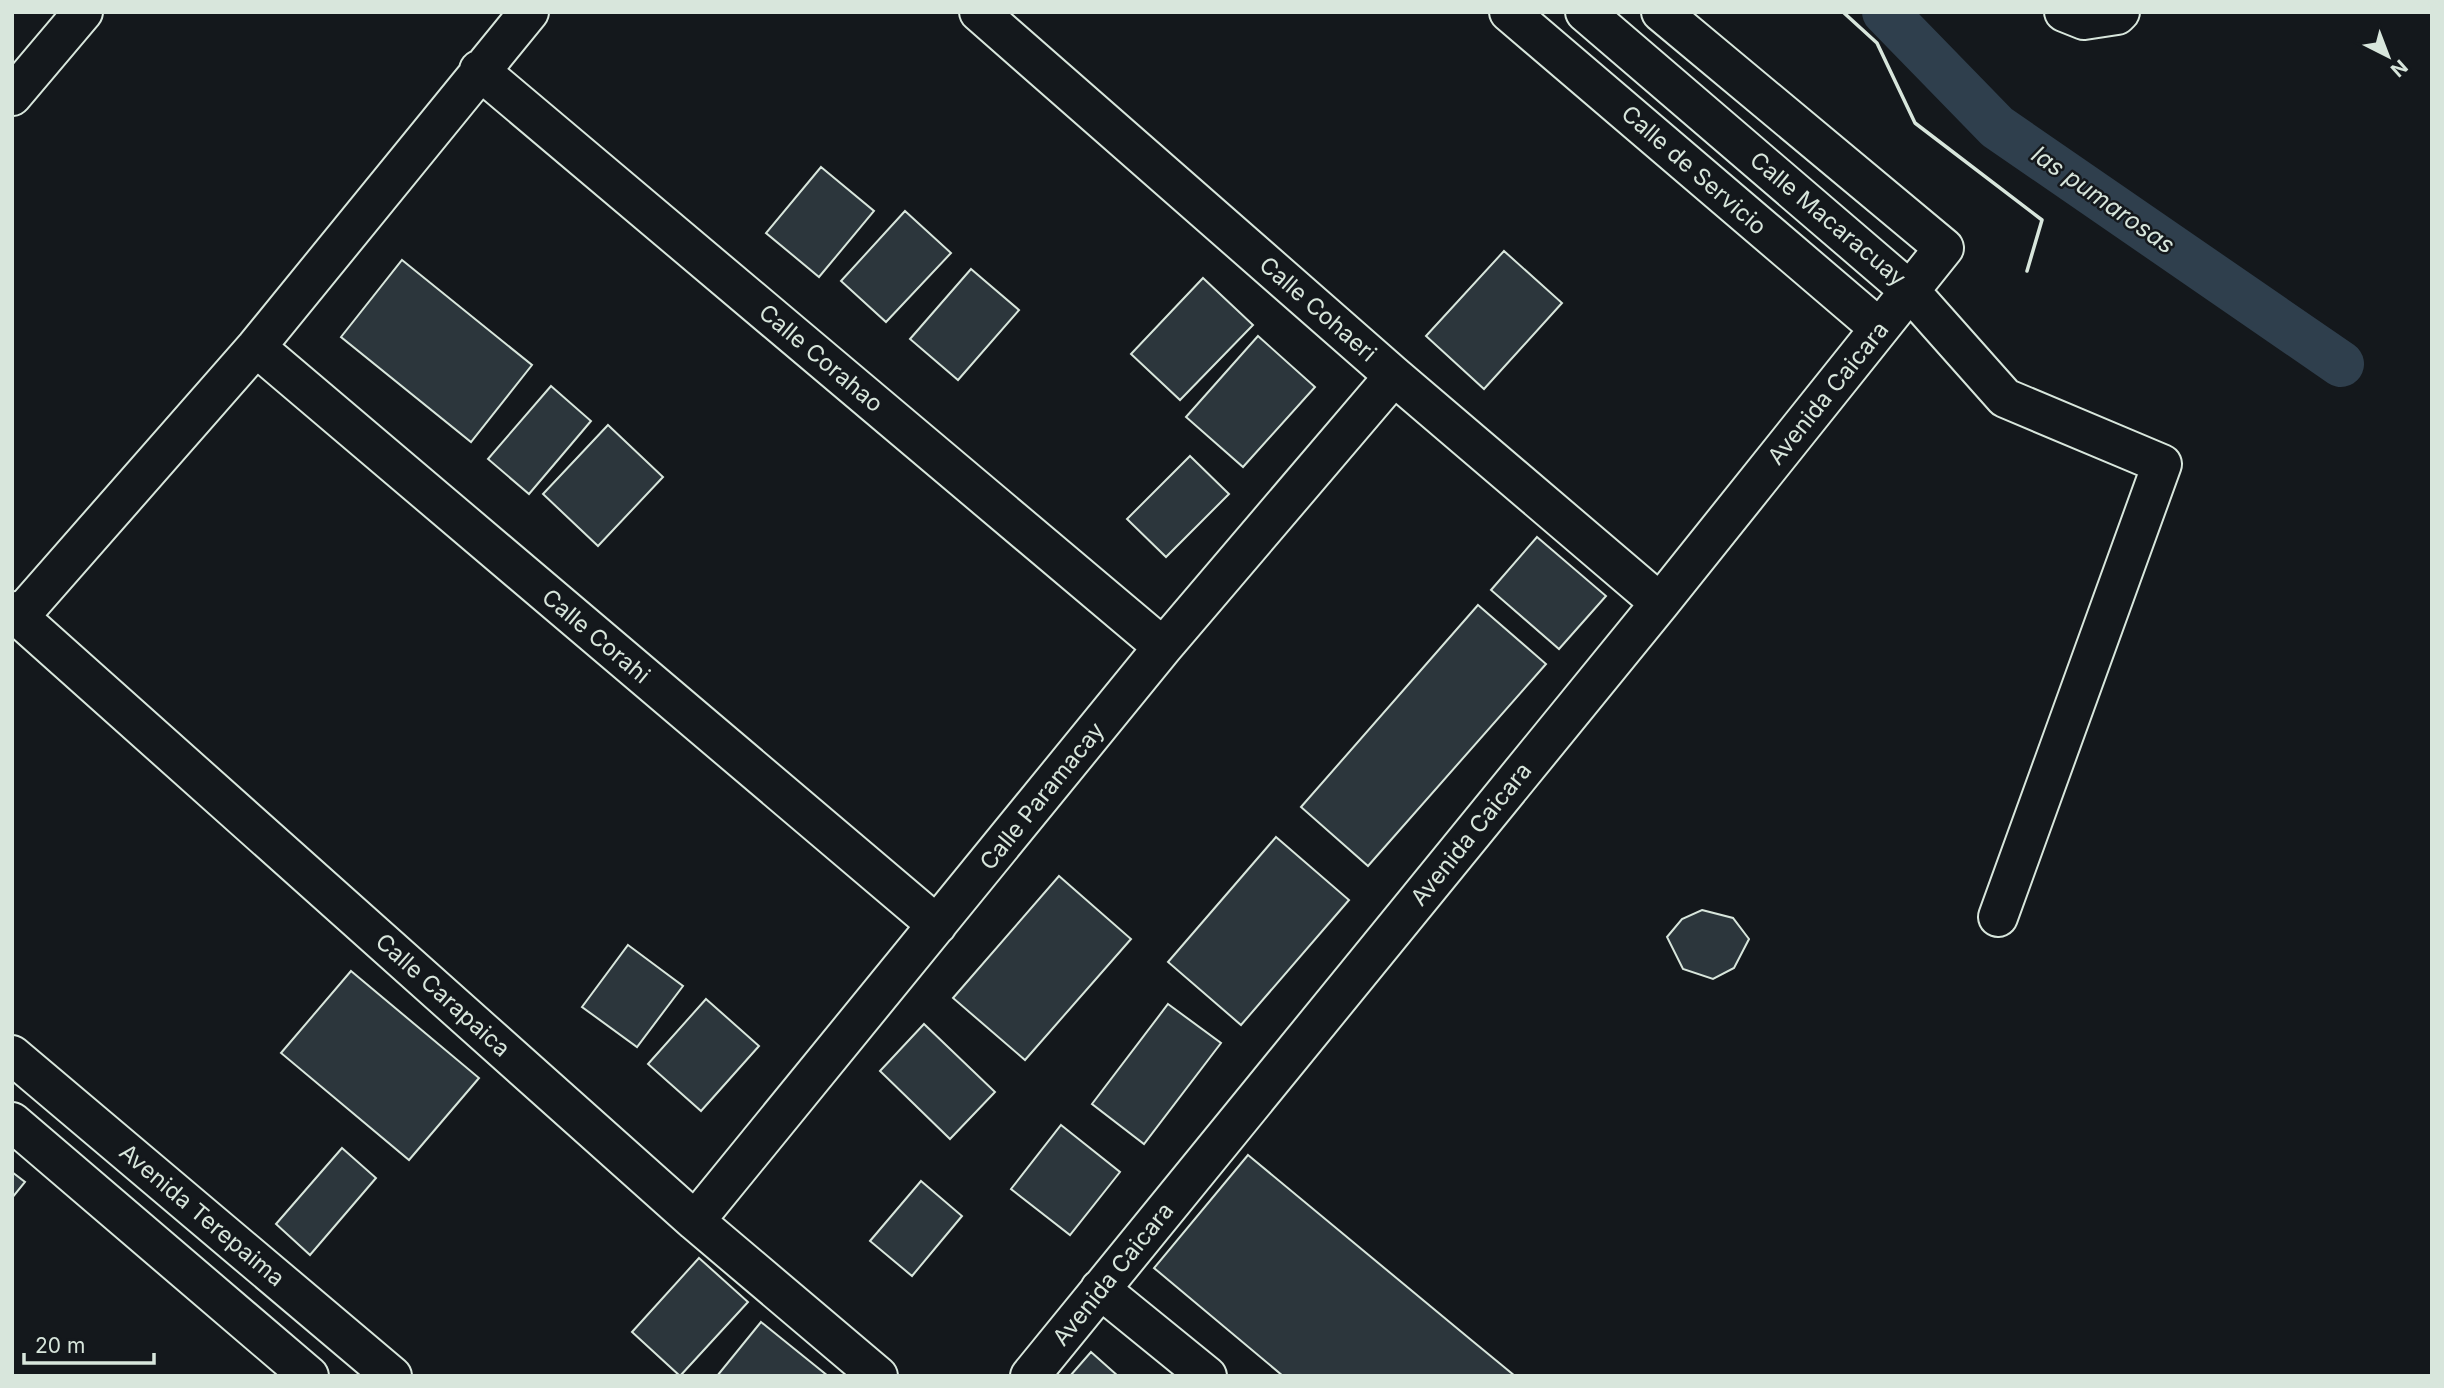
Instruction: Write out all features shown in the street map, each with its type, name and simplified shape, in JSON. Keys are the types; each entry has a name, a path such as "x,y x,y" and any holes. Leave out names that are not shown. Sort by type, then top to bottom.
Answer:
{"street":[{"path":"12,96 83,12"},
{"path":"16,614 256,347 479,70 529,12"},
{"name":"Calle Cohaeri","path":"979,12 1394,376 1660,603"},
{"name":"Calle de Servicio","path":"1509,12 1879,328"},
{"name":"Calle Macaracuay","path":"1585,12 1909,290 1944,248 1661,12"},
{"path":"2064,12 2084,20 2117,15 2120,12"},
{"name":"Calle Corahao","path":"479,70 1163,646"},
{"path":"1909,290 2006,398 2162,464 1998,916"},
{"name":"Avenida Caicara","path":"1030,1376 1660,603 1909,290"},
{"name":"Calle Corahi","path":"256,347 937,925"},
{"name":"Calle Paramacay","path":"695,1221 1163,646 1394,376"},
{"name":"Calle Carapaica","path":"16,614 695,1221 878,1376"},
{"name":"Avenida Terepaima","path":"12,1055 392,1376"},
{"path":"12,1122 269,1361 310,1376"},
{"path":"1100,1289 1207,1376"}],"building":[{"path":"821,167 874,211 819,277 766,233"},
{"path":"905,211 951,253 886,322 841,281"},
{"path":"1504,251 1562,303 1484,389 1426,336"},
{"path":"402,260 532,365 471,442 341,337"},
{"path":"971,269 1019,310 958,380 910,339"},
{"path":"1203,278 1253,325 1180,400 1131,354"},
{"path":"1258,336 1315,387 1243,467 1186,417"},
{"path":"551,386 591,421 529,494 488,459"},
{"path":"608,425 663,477 598,546 543,494"},
{"path":"1190,456 1229,494 1166,557 1127,519"},
{"path":"1537,537 1606,596 1559,649 1491,590"},
{"path":"1478,605 1546,664 1368,866 1301,807"},
{"path":"1276,837 1349,900 1241,1025 1168,962"},
{"path":"1059,876 1131,939 1025,1060 953,998"},
{"path":"1702,910 1733,918 1749,939 1734,968 1713,979 1683,969 1667,937 1682,919"},
{"path":"628,945 683,986 637,1047 582,1007"},
{"path":"351,971 479,1078 409,1160 281,1053"},
{"path":"706,999 759,1046 701,1111 648,1064"},
{"path":"1168,1004 1221,1043 1144,1144 1092,1104"},
{"path":"924,1024 995,1092 950,1139 880,1071"},
{"path":"1061,1125 1120,1172 1070,1235 1011,1189"},
{"path":"342,1148 376,1178 310,1255 276,1224"},
{"path":"1248,1155 1515,1376 1283,1376 1154,1268"},
{"path":"12,1172 25,1182 12,1198"},
{"path":"921,1181 962,1216 912,1276 870,1241"},
{"path":"699,1258 748,1302 680,1376 632,1332"},
{"path":"761,1322 828,1376 717,1376"},
{"path":"1091,1352 1118,1376 1070,1376"}],"waterway":[{"name":"las pumarosas","path":"1885,12 1997,127 2341,364"}],"wall":[{"path":"1843,12 1877,43 1915,123 2042,220 2027,271"}]}
